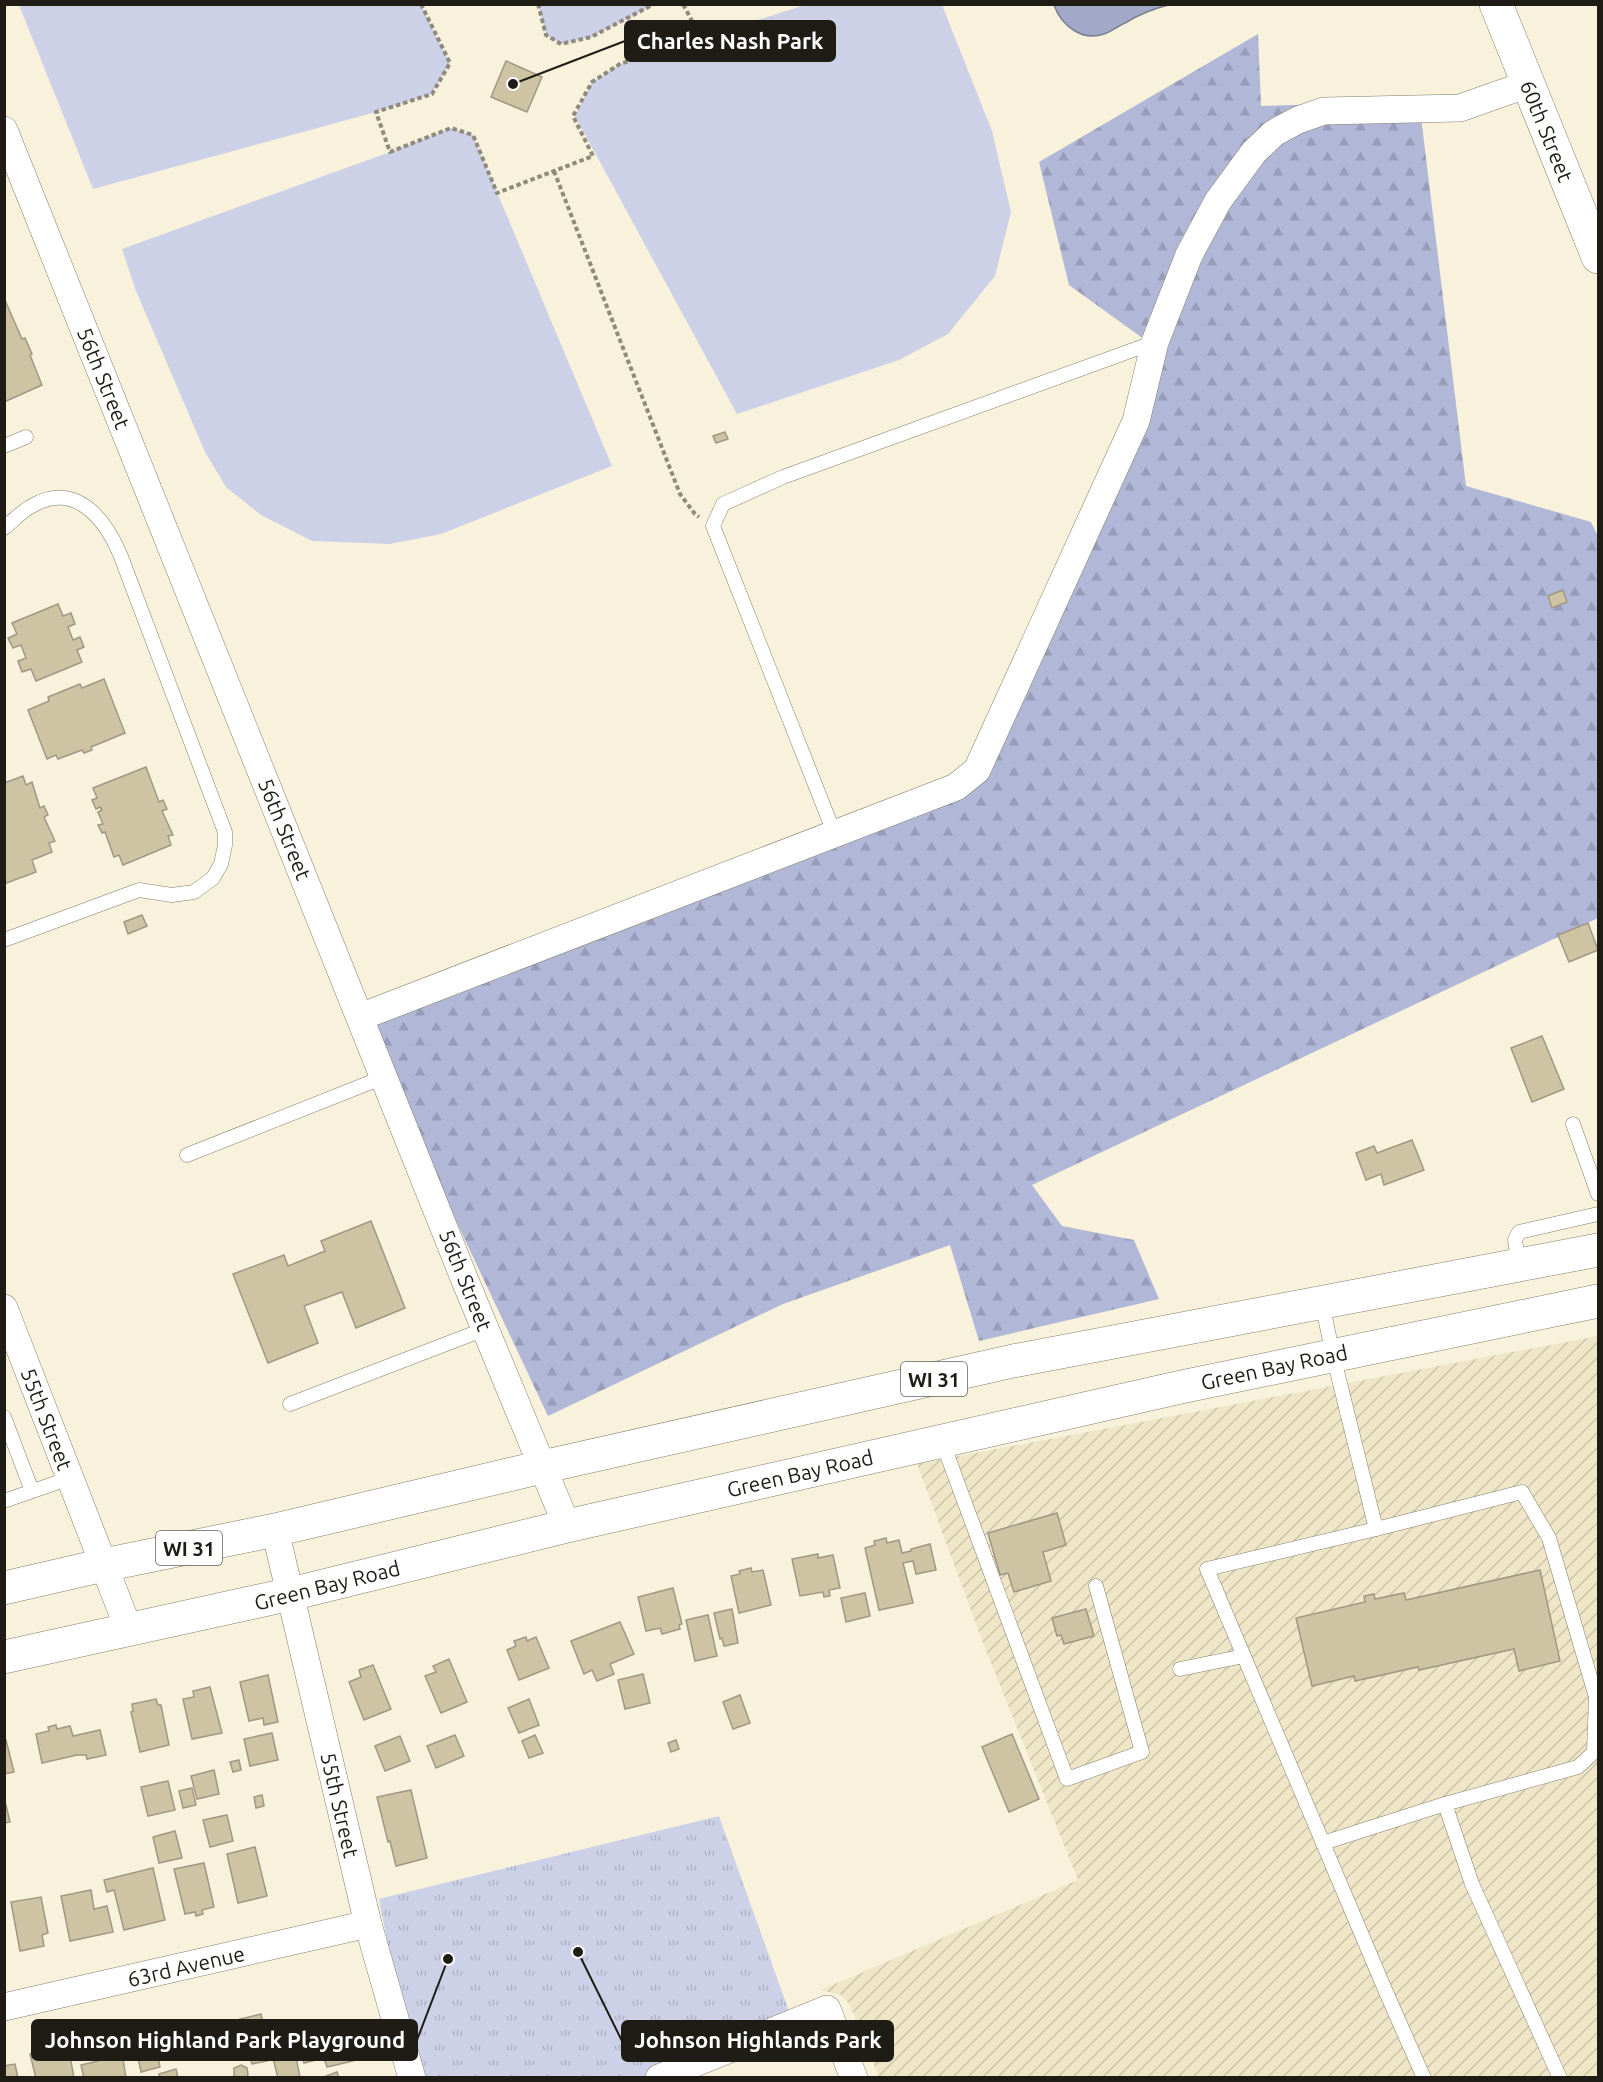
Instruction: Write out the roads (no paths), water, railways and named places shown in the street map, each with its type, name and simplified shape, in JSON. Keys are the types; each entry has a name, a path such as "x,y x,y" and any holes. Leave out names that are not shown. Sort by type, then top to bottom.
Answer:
{"main road":[{"name":"60th Street","path":"1496,4 1599,257"},
{"name":"WI 31","path":"4,1588 275,1530 542,1467 1013,1361 1599,1251"},
{"name":"Green Bay Road","path":"4,1657 291,1594 567,1526 1180,1387 1599,1301"}],"street":[{"path":"360,1017 956,787 977,770 1136,421 1155,342 1189,255 1218,201 1254,152 1274,133 1298,120 1324,111 1460,108 1528,84"},
{"name":"56th Street","path":"4,130 485,1329 567,1526"},
{"name":"55th Street","path":"7,1324 129,1630"},
{"name":"55th Street","path":"275,1530 368,1924 412,2078"},
{"name":"63rd Avenue","path":"4,2007 368,1924"},
{"path":"659,2078 827,2009 854,2078"}],"lane":[{"path":"835,835 712,526 723,504 783,477 1155,342"},
{"path":"4,446 27,437"},
{"path":"4,528 31,507 45,500 58,498 70,499 85,505 104,523 120,554 225,832 225,845 221,864 213,878 194,892 172,896 139,890 4,940"},
{"path":"187,1155 384,1077"},
{"path":"1573,1124 1599,1194"},
{"path":"1519,1266 1515,1240 1519,1232 1599,1214"},
{"path":"1322,1302 1377,1529"},
{"path":"290,1404 485,1329"},
{"path":"4,1417 32,1491"},
{"path":"942,1441 1067,1779 1142,1752 1096,1587"},
{"path":"4,1501 70,1478"},
{"path":"1323,1843 1445,1804 1578,1767 1594,1752 1596,1697 1549,1538 1522,1492 1207,1569 1323,1843 1424,2078"},
{"path":"1180,1669 1244,1656"},
{"path":"1445,1804 1472,1884 1560,2078"}],"place":[{"name":"Charles Nash Park","path":"513,84"},
{"name":"Johnson Highlands Park","path":"578,1952"},
{"name":"Johnson Highland Park Playground","path":"448,1959"}]}
